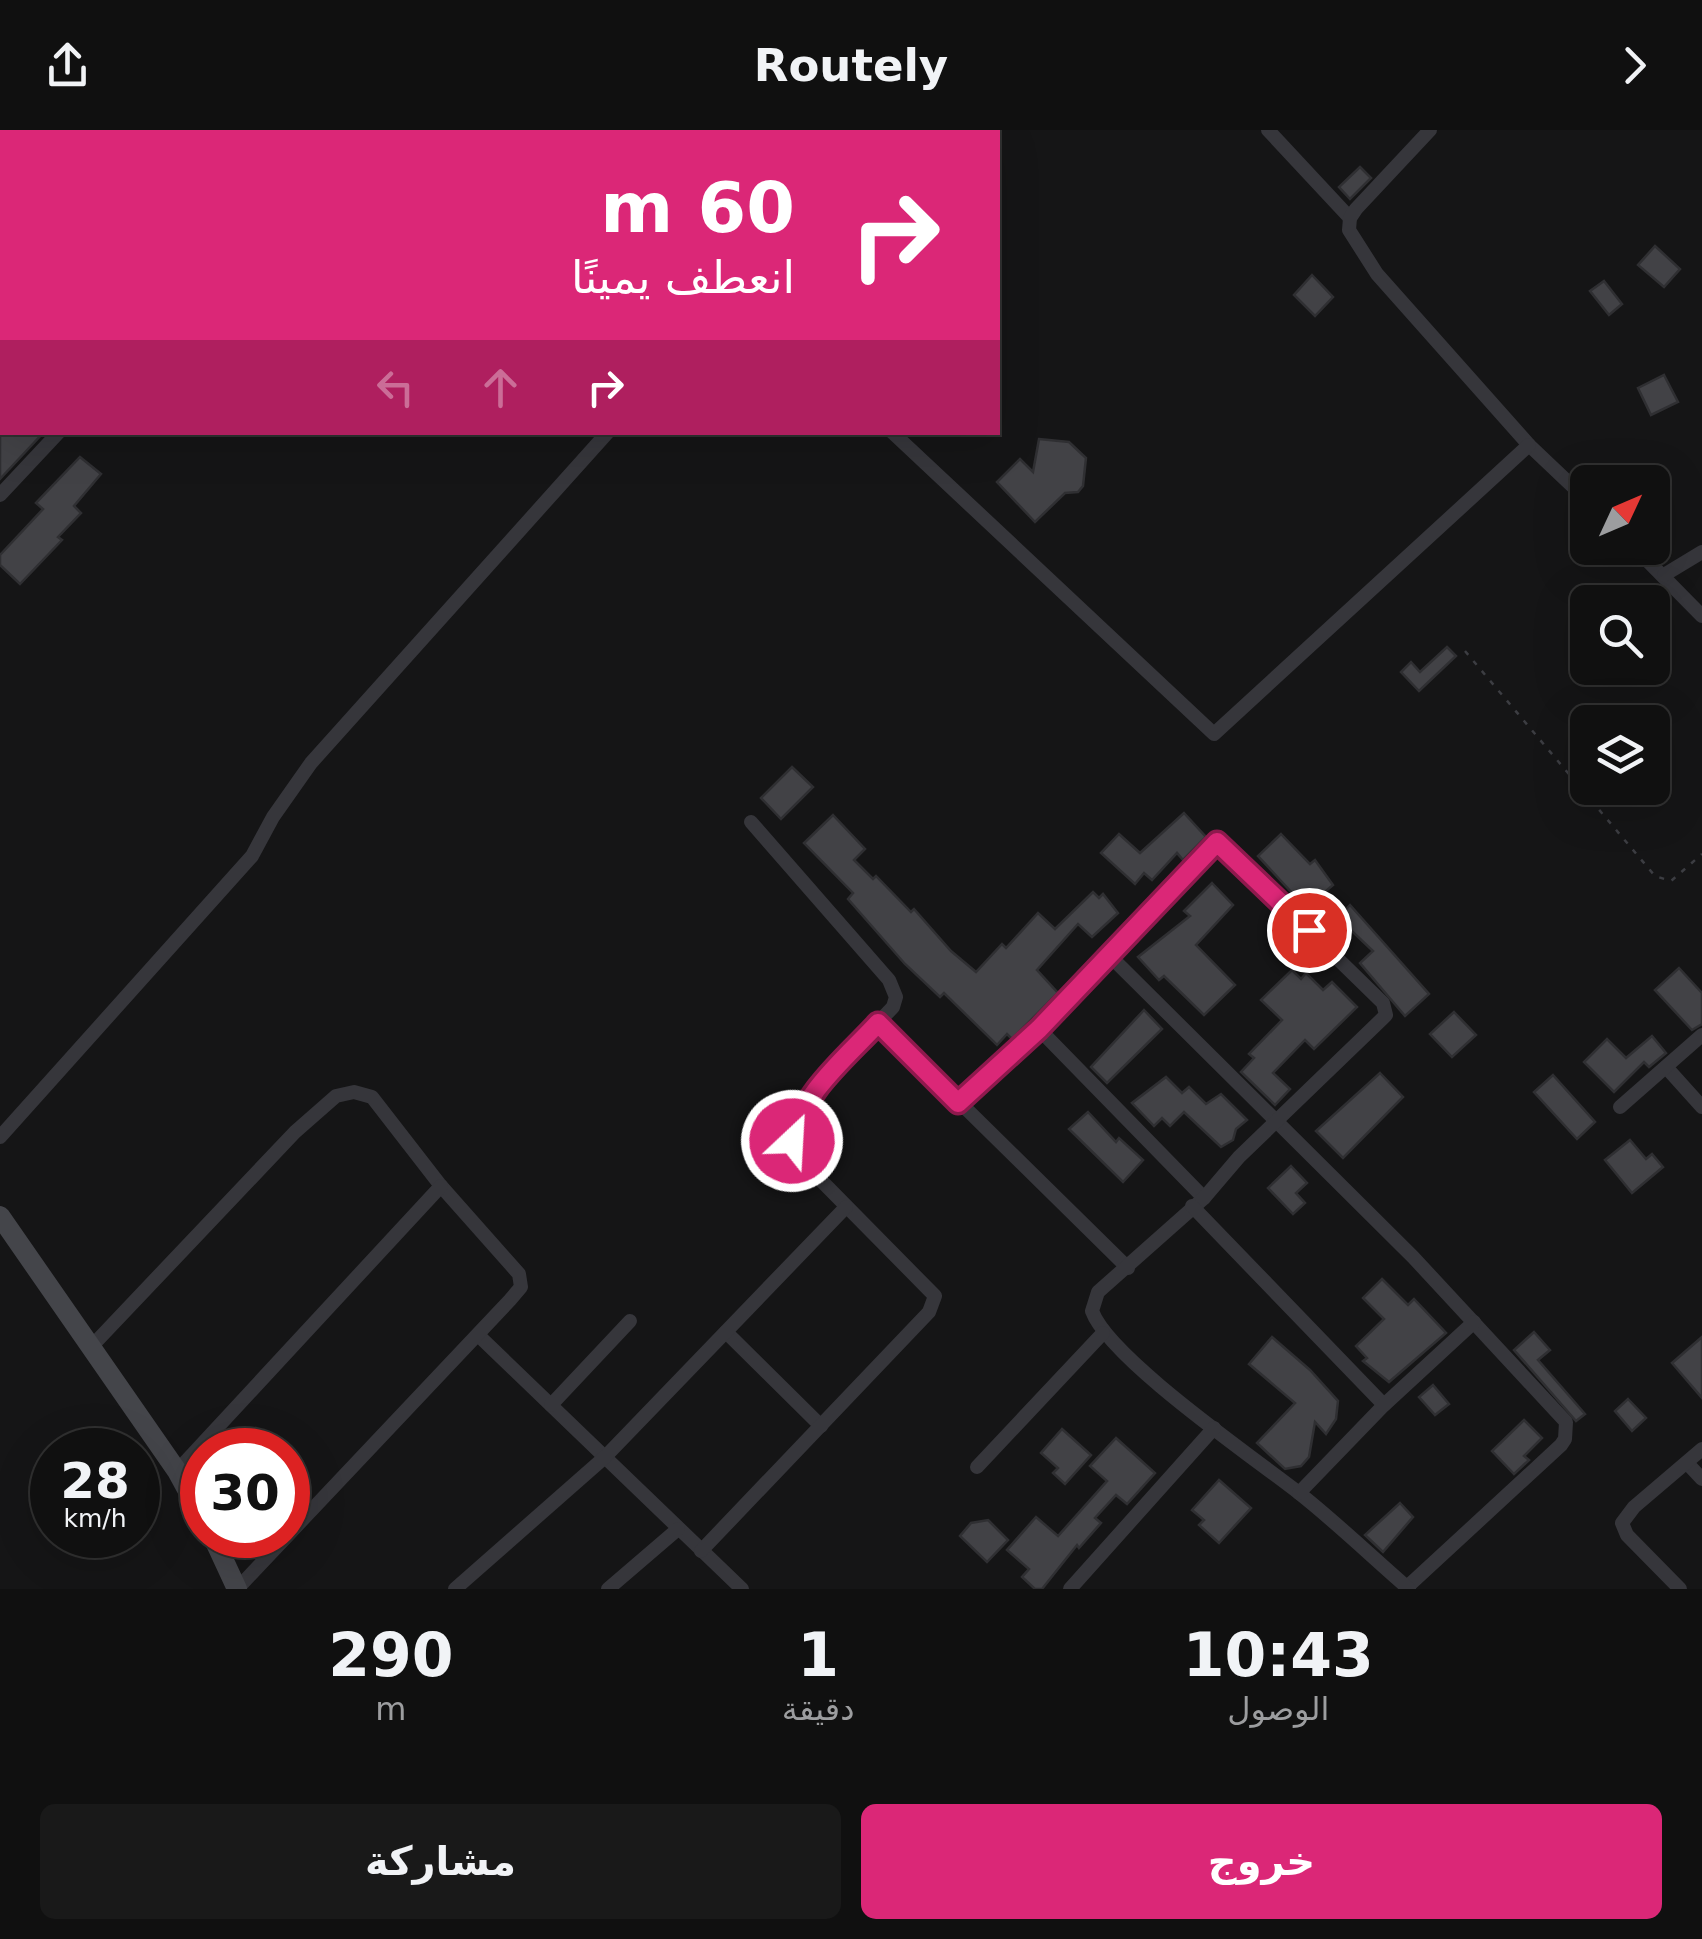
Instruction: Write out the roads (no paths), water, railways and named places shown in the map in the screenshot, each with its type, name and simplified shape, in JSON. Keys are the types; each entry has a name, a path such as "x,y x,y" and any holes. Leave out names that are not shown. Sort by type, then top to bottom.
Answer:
{"main road":[{"path":"0,1216 180,1477"},
{"path":"223,1558 237,1589"}],"street":[{"path":"1268,130 1350,218"},
{"path":"1430,130 1350,218 1350,230 1377,274 1529,445 1570,485"},
{"path":"0,495 56,435"},
{"path":"0,1137 252,856 311,763 605,435"},
{"path":"895,435 1214,734 1529,445"},
{"path":"1664,575 1702,552"},
{"path":"1653,565 1702,616"},
{"path":"701,1552 935,1304 932,1289 798,1159 792,1141 794,1127 811,1097 893,1007 895,987 750,822"},
{"path":"958,1103 1039,1029 1210,845 1225,845 1386,1008 1382,1020 1278,1122 1239,1157 1198,1202 1098,1292 1092,1311 1103,1334 1214,1428 1299,1493 1407,1588 1566,1439 1566,1422 1474,1322 1278,1122 1110,956"},
{"path":"878,1023 1128,1268"},
{"path":"1039,1029 1384,1406"},
{"path":"1620,1108 1702,1035"},
{"path":"1666,1067 1702,1107"},
{"path":"92,1346 295,1132 336,1096 354,1092 372,1097 521,1280 521,1287 478,1334 237,1589"},
{"path":"177,1472 441,1186"},
{"path":"455,1589 605,1457 846,1207"},
{"path":"550,1405 630,1321"},
{"path":"1299,1493 1474,1322"},
{"path":"726,1332 821,1426"},
{"path":"478,1334 742,1589"},
{"path":"977,1467 1103,1334"},
{"path":"1070,1589 1214,1428"},
{"path":"1680,1589 1626,1535 1622,1523 1634,1507 1702,1449"},
{"path":"1686,1463 1702,1479"},
{"path":"608,1589 678,1529"}]}
